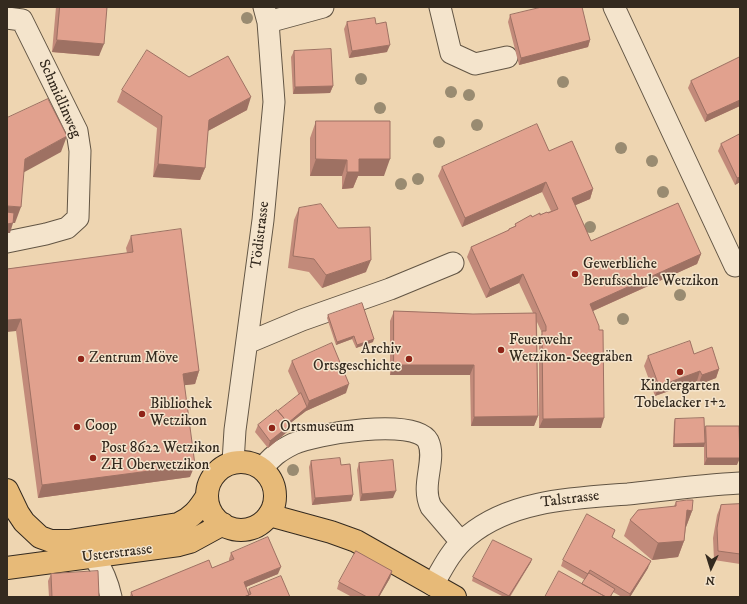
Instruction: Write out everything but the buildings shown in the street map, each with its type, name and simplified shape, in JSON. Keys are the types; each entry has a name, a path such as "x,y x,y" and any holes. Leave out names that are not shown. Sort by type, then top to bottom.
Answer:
{"main road":[{"path":"233,462 253,464 262,469 270,476 276,496 274,506 269,516 262,523 253,528 242,530 223,524 214,517 209,507 207,496 208,487 217,471 233,462"},
{"name":"Usterstrasse","path":"7,490 18,513 33,531 40,537 54,542 78,540 178,524 188,520 195,514 207,496"},
{"path":"269,516 331,532 356,541 455,597"},
{"name":"Usterstrasse","path":"7,568 179,545 190,542 223,524"}],"street":[{"path":"266,14 323,7"},
{"path":"440,7 451,53 475,64 507,57"},
{"path":"614,7 735,266"},
{"name":"Tödistrasse","path":"233,462 235,430 264,213 274,102 266,14"},
{"name":"Schmidlinweg","path":"7,18 22,20 77,131 80,151 78,218 67,228 7,242"},
{"path":"247,343 302,320 390,289 453,263"},
{"path":"262,469 272,456 292,444 305,439 371,429 404,430 414,432 425,438 430,448 426,488 428,501 431,507 461,542"},
{"name":"Talstrasse","path":"433,585 451,555 461,542 477,529 505,514 530,506 690,486 740,483"},
{"path":"94,557 105,578 110,597"}],"place":[{"name":"Gewerbliche Berufsschule Wetzikon","path":"575,274"},
{"name":"Feuerwehr Wetzikon-Seegräben","path":"501,350"},
{"name":"Zentrum Möve","path":"81,359"},
{"name":"Archiv Ortsgeschichte","path":"409,359"},
{"name":"Kindergarten Tobelacker 1+2","path":"680,372"},
{"name":"Bibliothek Wetzikon","path":"142,414"},
{"name":"Coop","path":"77,427"},
{"name":"Ortsmuseum","path":"272,428"},
{"name":"Post 8622 Wetzikon ZH Oberwetzikon","path":"93,458"}]}
